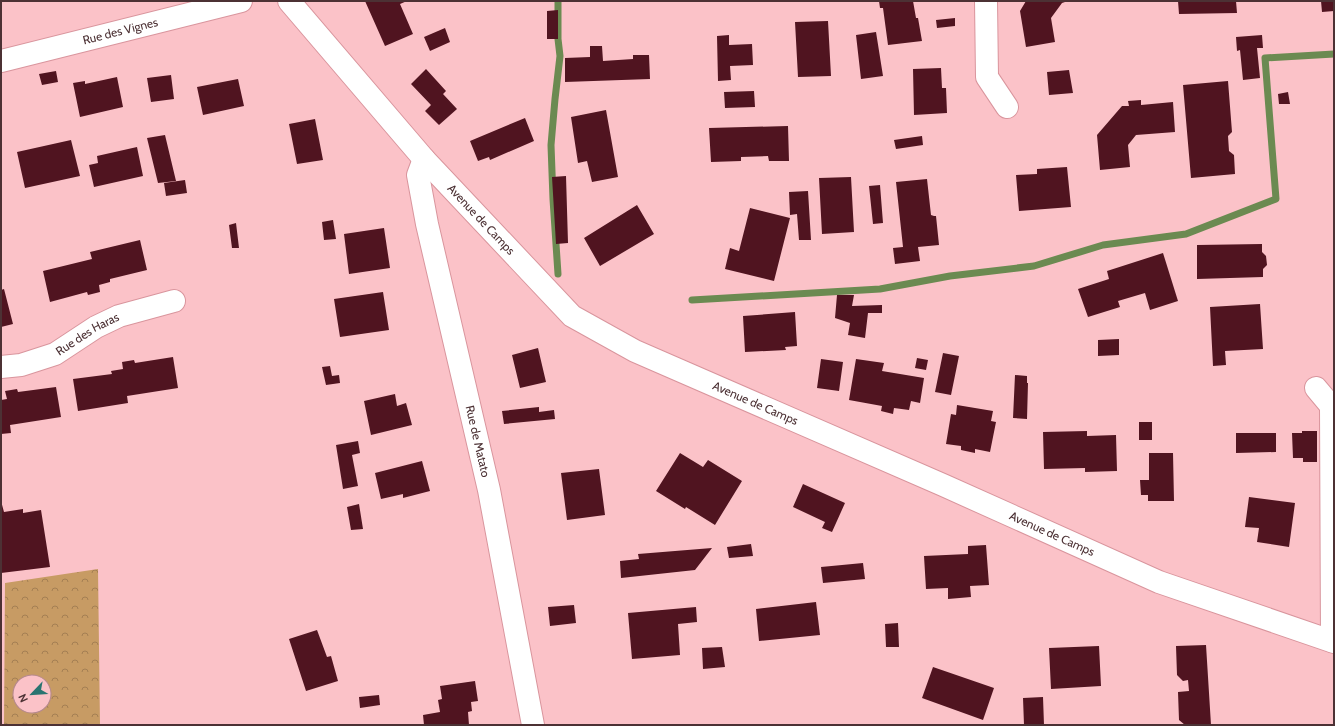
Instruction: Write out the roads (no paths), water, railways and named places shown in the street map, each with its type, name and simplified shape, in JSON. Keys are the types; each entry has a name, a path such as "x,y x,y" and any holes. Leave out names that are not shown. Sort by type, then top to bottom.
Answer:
{"street":[{"name":"Rue des Vignes","path":"1,62 241,1"},
{"name":"Avenue de Camps","path":"289,1 424,159 572,316 635,351 1159,582 1333,642"},
{"path":"986,1 987,77 1007,107"},
{"name":"Rue de Matato","path":"424,159 418,174 427,224 489,490 533,725"},
{"name":"Rue des Haras","path":"1,367 21,366 55,354 96,327 119,316 174,301"},
{"path":"1316,388 1331,406 1333,642"}],"waterway":[{"path":"558,1 558,39 560,56 551,145 558,274"},
{"path":"692,300 880,289 950,276 1034,266 1103,245 1186,234 1276,199 1265,58 1334,54"}]}
